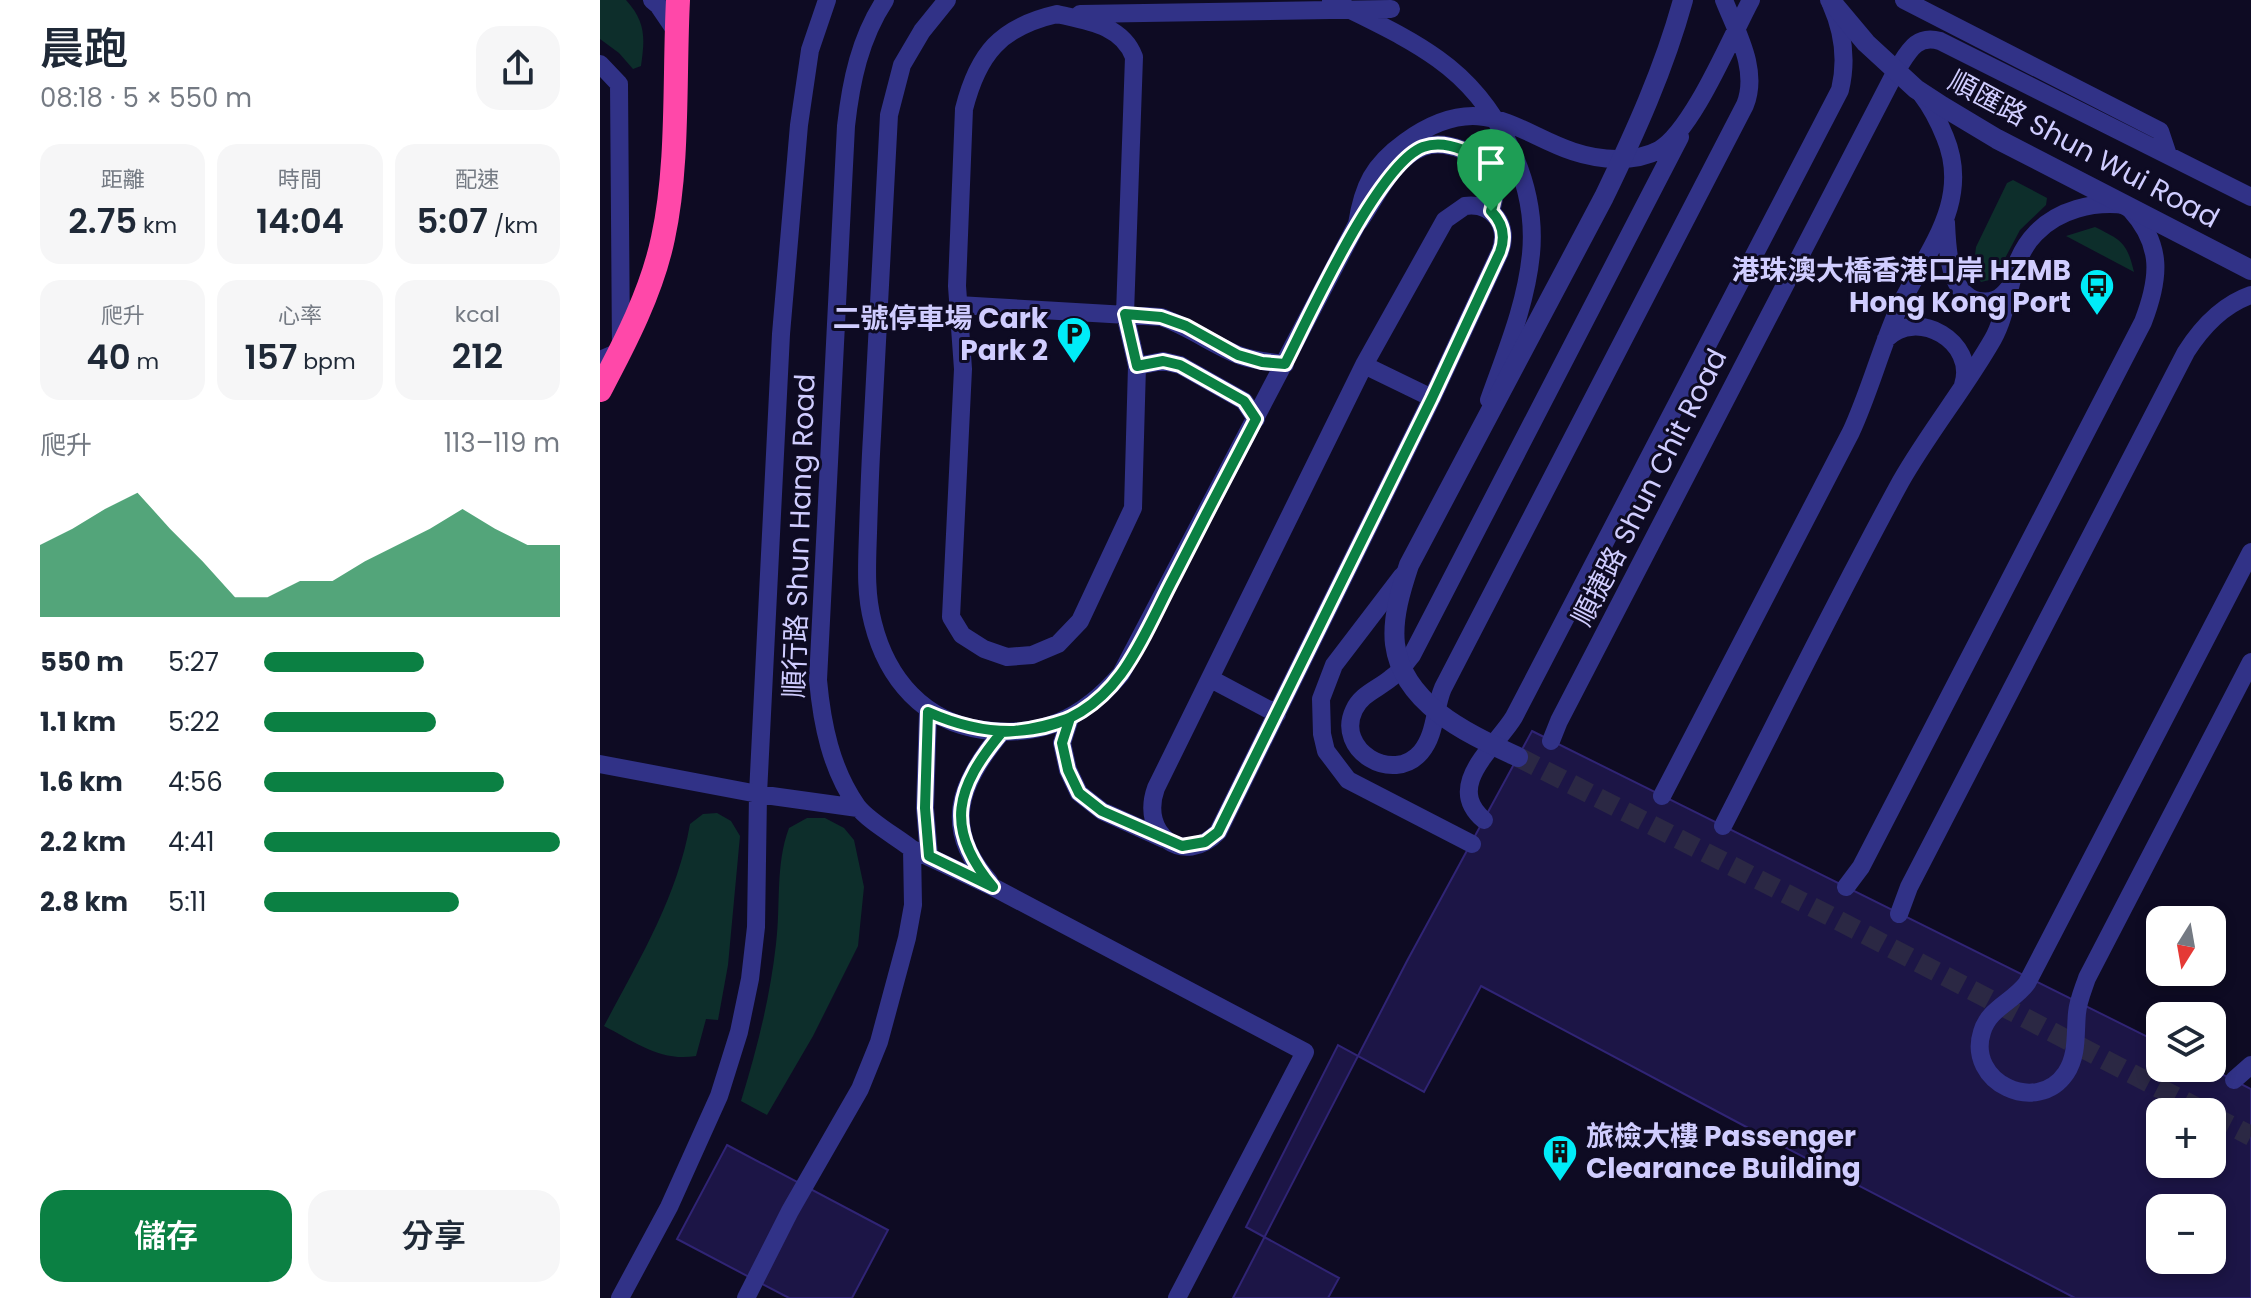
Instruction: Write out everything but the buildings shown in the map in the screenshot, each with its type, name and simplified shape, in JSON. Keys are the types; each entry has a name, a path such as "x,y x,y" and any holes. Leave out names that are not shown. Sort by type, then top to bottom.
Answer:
{"highway":[{"path":"600,390 610,356 652,274 665,226 670,198 678,0"}],"street":[{"path":"1518,757 1453,723 1428,705 1413,686 1400,662 1395,642 1400,594 1409,565 1600,206 1631,141 1654,88 1683,0"},
{"name":"順匯路 Shun Wui Road","path":"1830,0 1866,43 1916,89 1997,139 2251,270"}],"lane":[{"path":"652,0 677,33"},
{"path":"620,1298 685,1177 719,1096 739,1032 756,927 758,794 781,334 799,125 810,50 827,0"},
{"name":"順行路 Shun Hang Road","path":"885,0 861,48 849,97 818,680 827,742 858,808 920,852 993,887 1305,1052 1177,1298"},
{"path":"947,0 922,31 902,65 889,115 870,460 867,594 873,625 883,655 911,697 928,712 975,729 1024,731 1070,718 1106,692 1128,663 1357,224 1394,170 1406,157 1424,147 1444,145 1482,160 1495,177 1491,211"},
{"path":"1331,0 1414,43 1460,77 1498,123 1519,171 1527,199 1530,227 1531,252 1526,283 1519,315 1470,451"},
{"path":"1724,0 1735,30 1751,80 1745,105 1443,688 1426,745 1410,762 1399,765 1388,766 1367,758 1359,751 1351,731 1354,708 1362,698 1398,672 1412,655 1735,30 1751,0"},
{"name":"順捷路 Shun Chit Road","path":"1484,820 1470,798 1469,788 1474,770 1514,717 1840,90 1844,55 1830,0"},
{"name":"順捷路 Shun Chit Road","path":"1904,0 2160,131 2168,155"},
{"path":"1057,14 1113,31 1128,41 1134,57 1125,314 1137,366 1133,508 1080,621 1058,644 1032,655 1007,657 984,649 962,635 951,617 963,369 958,305 964,109 981,63 1010,30 1032,19 1057,14 1391,9"},
{"name":"順捷路 Shun Chit Road","path":"1551,741 1896,71 1913,45 1922,39 1940,41 2251,197"},
{"path":"600,64 619,84 610,356"},
{"path":"1662,796 1851,432 1866,400 1898,310 1946,220 1954,193 1952,160 1934,113 1916,89"},
{"path":"1357,224 1361,195 1380,166 1394,150 1435,124 1460,117 1496,118 1516,124 1567,149 1606,159 1625,159 1661,149 1690,117"},
{"path":"1723,826 1902,480 1995,336 2008,289 2026,246 2053,219 2082,207 2107,203 2126,206 2144,224 2155,250 2154,289 2143,322 1861,867 1846,887"},
{"path":"1070,718 1062,743 1068,770 1079,793 1102,811 1166,840 1182,846 1205,842 1218,832 1432,398 1503,244 1502,226 1491,211 1481,206 1465,206 1445,220 1364,365 1151,800 1153,823 1166,840"},
{"path":"1946,220 1951,264 1959,288 1965,295 1974,300 1991,301 2008,289"},
{"path":"1899,914 1914,876 2186,352 2217,314 2251,295"},
{"path":"958,305 1161,317 1186,326 1238,355 1285,364"},
{"path":"1886,339 1892,333 1912,327 1924,328 1948,338 1963,355 1966,366 1961,390"},
{"path":"1137,366 1163,361 1180,365 1244,401 1256,419"},
{"path":"1364,365 1432,398"},
{"path":"2251,552 2032,975 2018,993 1993,1012 1982,1031 1979,1046 1985,1068 2001,1086 2026,1093 2038,1092 2061,1079 2069,1069 2075,1045 2078,1005 2087,978 2251,662"},
{"path":"1409,565 1334,665 1321,699 1322,734 1326,751 1348,780 1472,844"},
{"path":"1211,679 1277,714"},
{"path":"746,1298 790,1211 860,1089 879,1042 913,905 925,808 928,712"},
{"path":"993,887 966,848 961,815 970,776 1002,732"},
{"path":"600,764 758,794 858,808"},
{"path":"2234,1080 2251,1065"}],"green space":[{"path":"600,0 626,0 633,8 641,23 641,66 633,69 619,53 600,39"},
{"path":"2013,180 2047,198 2046,205 2020,230 1994,279 1981,282 1973,272 1976,247 2007,183"},
{"path":"2095,227 2122,243 2134,272 2066,236"},
{"path":"717,813 731,821 740,836 728,965 718,1020 706,1019 696,1056 671,1056 648,1049 604,1026 666,903 690,824 703,814"},
{"path":"807,818 825,818 844,828 854,840 864,887 858,946 813,1036 767,1115 741,1101 758,1043 770,984 785,842 789,828"}],"tunnel":[{"path":"1518,757 2178,1098"},
{"path":"2226,1123 2251,1136"}],"place":[{"name":"港珠澳大橋香港口岸 HZMB Hong Kong Port","path":"2097,317"},
{"name":"二號停車場 Cark Park 2","path":"1074,365"},
{"name":"旅檢大樓 Passenger Clearance Building","path":"1560,1183"}],"route":[{"path":"1491,211 1495,177 1482,160 1444,145 1424,147 1406,157 1357,224 1285,364 1238,355 1186,326 1161,317 1125,314 1137,366 1163,361 1180,365 1244,401 1256,419 1134,652 1106,692 1070,718 1024,731 975,729 928,712 925,808 929,856 993,887 966,848 962,830 961,815 970,776 1002,732 1024,731 1046,726 1070,718 1062,743 1068,770 1079,793 1102,811 1174,844 1194,846 1213,838 1432,398 1500,252 1504,237 1502,226 1491,211"}]}
